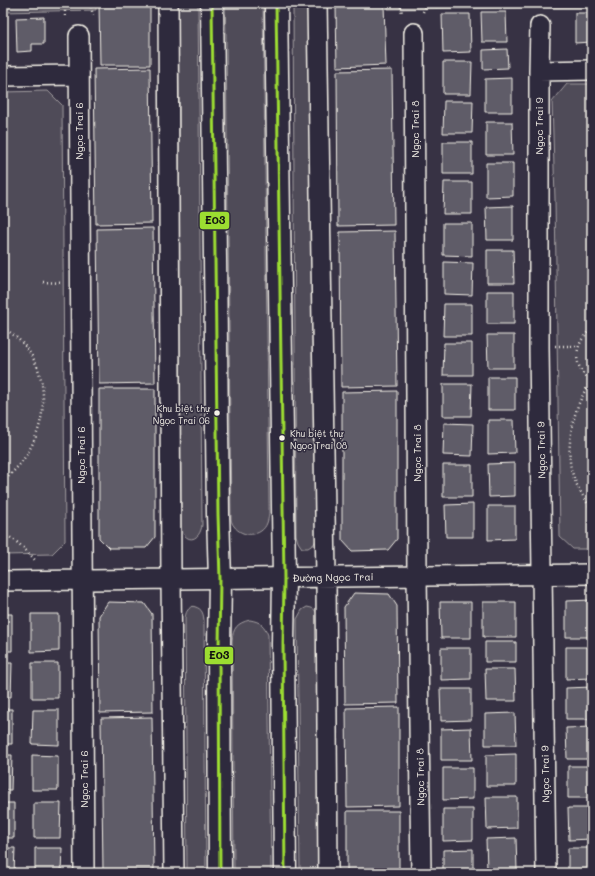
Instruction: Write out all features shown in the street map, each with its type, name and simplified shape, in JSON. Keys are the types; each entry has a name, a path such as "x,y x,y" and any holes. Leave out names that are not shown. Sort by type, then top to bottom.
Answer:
{"main road":[{"path":"212,3 220,579 220,873"},
{"path":"276,3 284,578 283,644 285,873"}],"street":[{"path":"168,3 174,873"},
{"path":"317,3 326,577 328,873"},
{"name":"Ngọc Trai 9","path":"540,26 539,347 546,873"},
{"name":"Ngọc Trai 8","path":"414,33 417,576 421,873"},
{"name":"Ngọc Trai 6","path":"79,36 84,873"},
{"path":"539,71 592,70"},
{"path":"3,76 79,75"},
{"name":"Đường Ngọc Trai","path":"3,581 592,574"}],"path":[{"path":"57,3 65,6"},
{"path":"65,16 65,6 68,3"},
{"path":"90,3 93,15"},
{"path":"400,3 402,13"},
{"path":"423,12 426,3"},
{"path":"43,282 68,283"},
{"path":"3,328 20,341 36,362 42,384 43,401 41,419 36,436 27,455 3,482"},
{"path":"592,329 588,331 580,342 577,353 579,367 592,382 582,395 574,416 570,436 569,455 572,474 580,492 592,510"},
{"path":"551,346 579,346"},
{"path":"3,534 7,535 18,543 35,560"}],"shaded area":[{"path":"3,3 96,3 96,10 3,12"},
{"path":"178,3 198,3 202,525 199,534 193,539 187,537 181,529"},
{"path":"225,3 263,3 269,510 268,520 264,528 261,531 252,534 242,533 231,520"},
{"path":"293,3 311,3 316,539 314,544 308,548 302,548 296,535"},
{"path":"351,3 592,3 592,7 388,9 388,4"},
{"path":"567,84 592,84 592,549 573,549 560,537 555,199 552,102"},
{"path":"48,91 62,105 65,541 52,554 3,555 3,92"},
{"path":"192,606 201,610 204,620 206,873 187,873 185,618 187,611"},
{"path":"307,607 314,609 317,614 319,873 300,873 297,619 302,610"},
{"path":"250,620 262,624 268,635 271,873 234,873 232,641 233,633 236,627"}],"building":[{"path":"99,3 150,3 150,65 100,65"},
{"path":"384,5 386,65 337,67 336,6"},
{"path":"481,12 506,12 507,42 482,42"},
{"path":"575,13 592,13 592,42 575,43"},
{"path":"442,14 470,14 471,52 443,53"},
{"path":"44,17 44,44 32,44 32,51 17,52 16,18"},
{"path":"3,18 5,53 3,53"},
{"path":"507,49 508,68 483,69 483,50"},
{"path":"443,62 472,62 471,94 443,94"},
{"path":"150,68 152,223 96,224 94,69"},
{"path":"392,70 394,225 338,226 337,71"},
{"path":"512,78 512,112 485,112 485,79"},
{"path":"444,101 473,101 472,133 443,133"},
{"path":"486,122 512,122 513,155 486,155"},
{"path":"443,142 472,142 472,174 443,174"},
{"path":"486,163 513,163 513,196 486,197"},
{"path":"444,182 472,182 472,214 443,214"},
{"path":"513,206 513,240 487,240 486,207"},
{"path":"443,223 472,223 472,256 443,255"},
{"path":"153,228 155,383 99,384 97,229"},
{"path":"395,231 397,386 341,387 340,232"},
{"path":"487,250 513,250 514,283 487,283"},
{"path":"444,262 473,263 472,295 444,294"},
{"path":"487,291 514,291 514,324 487,324"},
{"path":"444,304 472,304 472,336 443,336"},
{"path":"487,335 514,335 514,368 488,368"},
{"path":"444,343 472,343 472,375 443,375"},
{"path":"488,377 515,377 515,410 488,410"},
{"path":"443,384 472,384 471,416 443,416"},
{"path":"99,389 155,389 155,537 146,548 109,548 99,538"},
{"path":"397,391 397,539 388,550 352,551 342,540 342,392"},
{"path":"590,417 592,417 592,481"},
{"path":"488,420 514,420 515,453 488,454"},
{"path":"444,423 473,424 472,456 443,455"},
{"path":"515,463 515,496 489,497 488,464"},
{"path":"443,465 472,465 472,497 443,497"},
{"path":"473,504 473,537 446,537 445,505"},
{"path":"488,506 515,506 515,539 488,540"},
{"path":"354,593 389,594 397,606 398,703 345,704 344,607"},
{"path":"592,600 592,637 566,637 566,601"},
{"path":"108,602 144,603 152,614 153,712 100,713 99,616"},
{"path":"440,602 471,602 471,638 441,638"},
{"path":"483,602 516,602 516,637 483,637"},
{"path":"3,614 12,614 12,651 3,651"},
{"path":"31,614 59,614 59,651 31,652"},
{"path":"485,642 516,642 516,662 485,662"},
{"path":"566,647 592,647 592,678 566,679"},
{"path":"441,648 471,648 471,679 441,680"},
{"path":"3,663 12,663 11,697 3,697"},
{"path":"32,663 58,663 58,698 32,698"},
{"path":"485,669 515,669 516,701 486,701"},
{"path":"592,687 592,719 566,719 566,688"},
{"path":"440,689 471,689 471,720 441,721"},
{"path":"399,707 399,806 347,807 346,708"},
{"path":"3,709 12,709 12,744 3,744"},
{"path":"33,710 59,710 59,745 32,744"},
{"path":"515,713 516,745 485,745 485,714"},
{"path":"152,717 154,870 103,870 101,718"},
{"path":"592,727 592,759 567,759 566,728"},
{"path":"471,728 472,760 441,760 441,729"},
{"path":"516,754 516,786 486,786 486,755"},
{"path":"3,755 12,755 11,790 3,790"},
{"path":"32,755 58,756 58,790 32,790"},
{"path":"568,766 592,766 592,798 568,798"},
{"path":"443,768 473,768 473,799 443,800"},
{"path":"486,797 517,797 517,828 487,829"},
{"path":"3,803 14,803 14,838 3,838"},
{"path":"34,803 61,803 60,838 34,838"},
{"path":"568,808 592,808 592,839 569,840"},
{"path":"443,809 473,809 473,840 443,841"},
{"path":"347,811 399,811 399,873 347,873"},
{"path":"516,838 517,870 487,870 486,839"},
{"path":"3,848 15,848 14,873 3,873"},
{"path":"35,848 62,848 61,873 35,873"},
{"path":"568,848 592,848 592,873 568,873"},
{"path":"473,849 473,873 443,873 443,850"}],"transit line":[{"name":"E03","path":"212,3 220,579 220,873"},
{"name":"E03","path":"276,3 284,578 283,644 285,873"}],"place":[{"name":"Khu biệt thự Ngọc Trai 06","path":"217,413"},
{"name":"Khu biệt thự Ngọc Trai 08","path":"282,438"}]}
